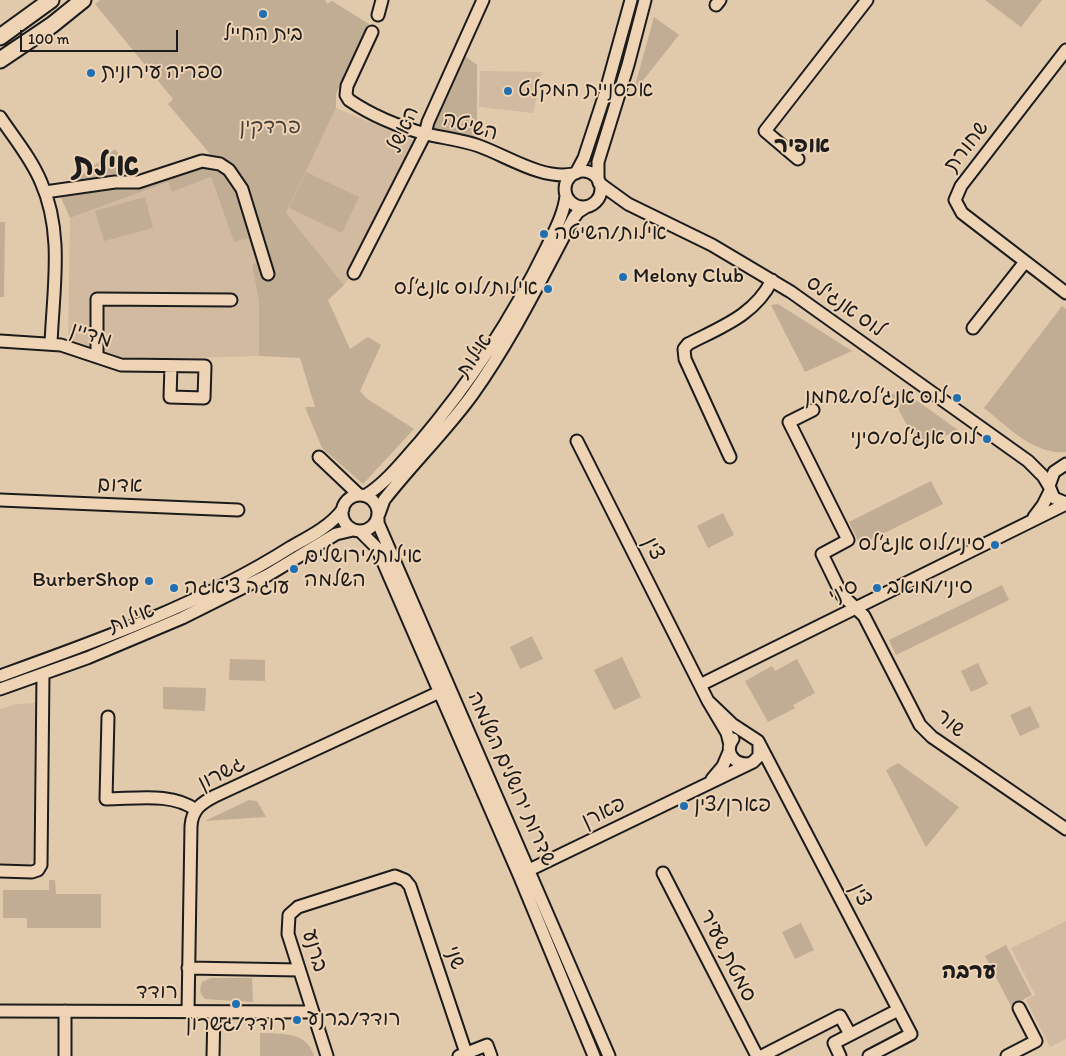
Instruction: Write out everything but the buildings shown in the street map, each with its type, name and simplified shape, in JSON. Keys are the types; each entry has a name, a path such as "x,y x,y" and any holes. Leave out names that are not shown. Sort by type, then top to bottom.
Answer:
{"main road":[{"path":"0,37 51,0"},
{"path":"0,60 77,2"}],"street":[{"path":"378,15 382,0"},
{"name":"האשל","path":"354,274 425,134 428,122 483,0"},
{"path":"631,0 605,94 584,158 575,174 567,182 566,194 575,205 589,206 600,194 598,162 628,65 645,0"},
{"path":"798,159 765,130 867,0"},
{"name":"השיטה","path":"372,32 347,86 347,97 395,123 425,134 477,145 540,171 560,175 575,174"},
{"name":"שחורת","path":"1066,50 961,186 955,197 956,207 962,213 1066,293"},
{"path":"0,117 28,159 45,192 54,227 56,250 51,344"},
{"path":"45,192 115,182 138,182 202,161 220,164 230,170 242,188 268,274"},
{"name":"השיטה","path":"540,171 566,194"},
{"path":"575,174 587,172 598,182"},
{"name":"לוס אנג'לס","path":"598,182 628,204 712,245 772,280 875,350 1028,461 1043,476 1054,498 1066,503"},
{"name":"אילות","path":"362,495 385,482 446,411 476,369 534,272 562,212 566,194"},
{"name":"לוס אנג'לס","path":"589,206 609,202 628,204"},
{"name":"אילות","path":"378,516 388,495 451,422 485,375 524,314 573,219 578,212 589,206"},
{"path":"972,328 1026,262"},
{"path":"730,457 684,359 683,352 688,344 750,310 764,295 772,280"},
{"path":"97,357 97,299 231,300"},
{"name":"מדיין","path":"0,341 61,345 121,365 171,366"},
{"name":"שור","path":"813,410 789,422 848,540 822,554 842,595 864,616 924,730 1066,829"},
{"name":"צין","path":"577,441 708,701 727,733 729,748"},
{"path":"319,457 362,495 376,504 378,516 370,529 356,531 343,520 344,491 337,474"},
{"name":"לוס אנג'לס","path":"1028,461 1045,466 1064,465"},
{"name":"סיני","path":"1031,520 1041,509 1052,476 1064,465"},
{"path":"343,507 351,498 362,495"},
{"name":"אדום","path":"0,500 238,510"},
{"name":"סיני","path":"700,685 1066,503"},
{"name":"אילות","path":"0,676 118,632 219,587 303,540 327,524 343,507"},
{"name":"שדרות ירושלים השלמה","path":"378,516 378,523 450,688 594,1056"},
{"name":"אילות","path":"0,689 114,647 203,608 268,576 336,534 356,531"},
{"name":"שדרות ירושלים השלמה","path":"356,531 377,548 439,693 609,1056"},
{"path":"0,871 32,872 38,870 41,865 43,674"},
{"name":"גשרון","path":"188,1012 191,826 196,810 215,796 450,688"},
{"name":"צין","path":"708,701 732,724 750,734"},
{"path":"108,717 106,799 174,799 196,810"},
{"path":"750,763 760,753 759,744 750,734 736,736 729,748 736,762 761,764 775,772"},
{"name":"צין","path":"759,744 911,1034 869,1056"},
{"name":"פארן","path":"706,784 721,770 729,748"},
{"name":"פארן","path":"524,873 750,763"},
{"name":"סמטת שעיר","path":"663,873 757,1056"},
{"name":"ברנע","path":"327,1056 299,970 287,928 287,919 291,911 386,878 402,878"},
{"name":"שני","path":"402,878 412,890 462,1055 487,1045 491,1056"},
{"path":"188,968 299,970"},
{"path":"1007,1056 1036,1041 1019,1008"},
{"name":"רודד","path":"0,1010 313,1012"},
{"path":"840,1056 834,1043 898,1010"},
{"path":"65,1011 65,1056"},
{"path":"213,1056 214,1012"},
{"path":"762,1056 840,1016 850,1034"}],"shaded area":[{"path":"480,71 542,72 533,113 479,107"},
{"path":"336,108 418,142 352,274 344,285 286,213"},
{"path":"211,177 234,242 248,238 256,264 252,265 259,302 259,356 121,360 68,344 70,218 168,182 172,192"},
{"path":"35,703 33,861 29,865 0,865 0,709 17,704"},
{"path":"1066,921 1066,1039 1050,1047 1026,1000 1035,995 1011,948"}],"green space":[{"name":"פרדקין","path":"100,0 325,0 327,4 332,1 369,24 336,94 336,108 286,213 344,285 328,300 350,349 368,337 381,345 360,391 366,398 414,429 363,484 322,448 305,407 315,407 300,358 259,356 259,302 252,265 256,263 248,238 234,242 211,177 172,192 168,182 70,218 59,193 115,149 138,181 210,154 168,104 173,99 95,4"},
{"path":"985,0 1042,0 1021,27"},
{"path":"654,17 679,35 633,93"},
{"path":"460,52 477,65 477,145 425,134"},
{"path":"306,172 359,197 342,233 289,208"},
{"path":"145,197 153,228 104,241 95,211"},
{"path":"0,222 5,222 4,297 0,297"},
{"path":"778,304 852,351 805,372 771,305"},
{"path":"1062,306 1066,309 1066,452 1054,452 1043,449 1022,438 984,408"},
{"path":"902,390 958,430 919,448 891,395"},
{"path":"931,481 943,504 860,545 849,522"},
{"path":"723,513 734,535 708,548 697,526"},
{"path":"1002,585 1009,600 896,655 889,640"},
{"path":"532,636 543,659 520,669 510,647"},
{"path":"622,657 641,697 614,710 594,670"},
{"path":"230,659 265,660 265,681 229,680"},
{"path":"797,659 815,693 793,705 795,708 768,722 745,681 772,666 775,671"},
{"path":"978,663 988,684 971,692 961,671"},
{"path":"163,687 206,688 205,711 163,709"},
{"path":"1030,706 1040,727 1020,736 1010,715"},
{"path":"898,763 959,807 926,847 886,770"},
{"path":"249,800 257,801 266,817 205,821"},
{"path":"49,880 55,880 56,894 101,894 101,928 27,928 27,918 3,918 3,890 49,890"},
{"path":"801,923 814,950 795,959 782,932"},
{"path":"1006,945 1032,995 1011,1006 985,956"},
{"path":"211,978 252,978 253,1002 205,999 200,991 201,985 202,982"},
{"path":"260,1033 284,1034 299,1038 311,1048 314,1056 260,1056"}],"place":[{"name":"בית החייל","path":"263,14"},
{"name":"ספריה עירונית","path":"91,73"},
{"name":"אכסניית המקלט","path":"508,91"},
{"name":"אילות/השיטה","path":"544,234"},
{"name":"Melony Club","path":"623,277"},
{"name":"אילות/לוס אנג׳לס","path":"548,289"},
{"name":"לוס אנג׳לס/שחמן","path":"957,398"},
{"name":"לוס אנג׳לס/סיני","path":"987,439"},
{"name":"סיני/לוס אנג׳לס","path":"995,545"},
{"name":"אילות/ירושלים השלמה","path":"294,569"},
{"name":"BurberShop","path":"149,581"},
{"name":"עוגה צ'אגה","path":"174,588"},
{"name":"סיני/מואב","path":"877,588"},
{"name":"פארן/צין","path":"684,806"},
{"name":"רודד/גשרון","path":"236,1004"},
{"name":"רודד/ברנע","path":"297,1020"}],"district":[{"name":"אופיר","path":"802,146"},
{"name":"אילת","path":"106,167"},
{"name":"ערבה","path":"969,972"}]}
